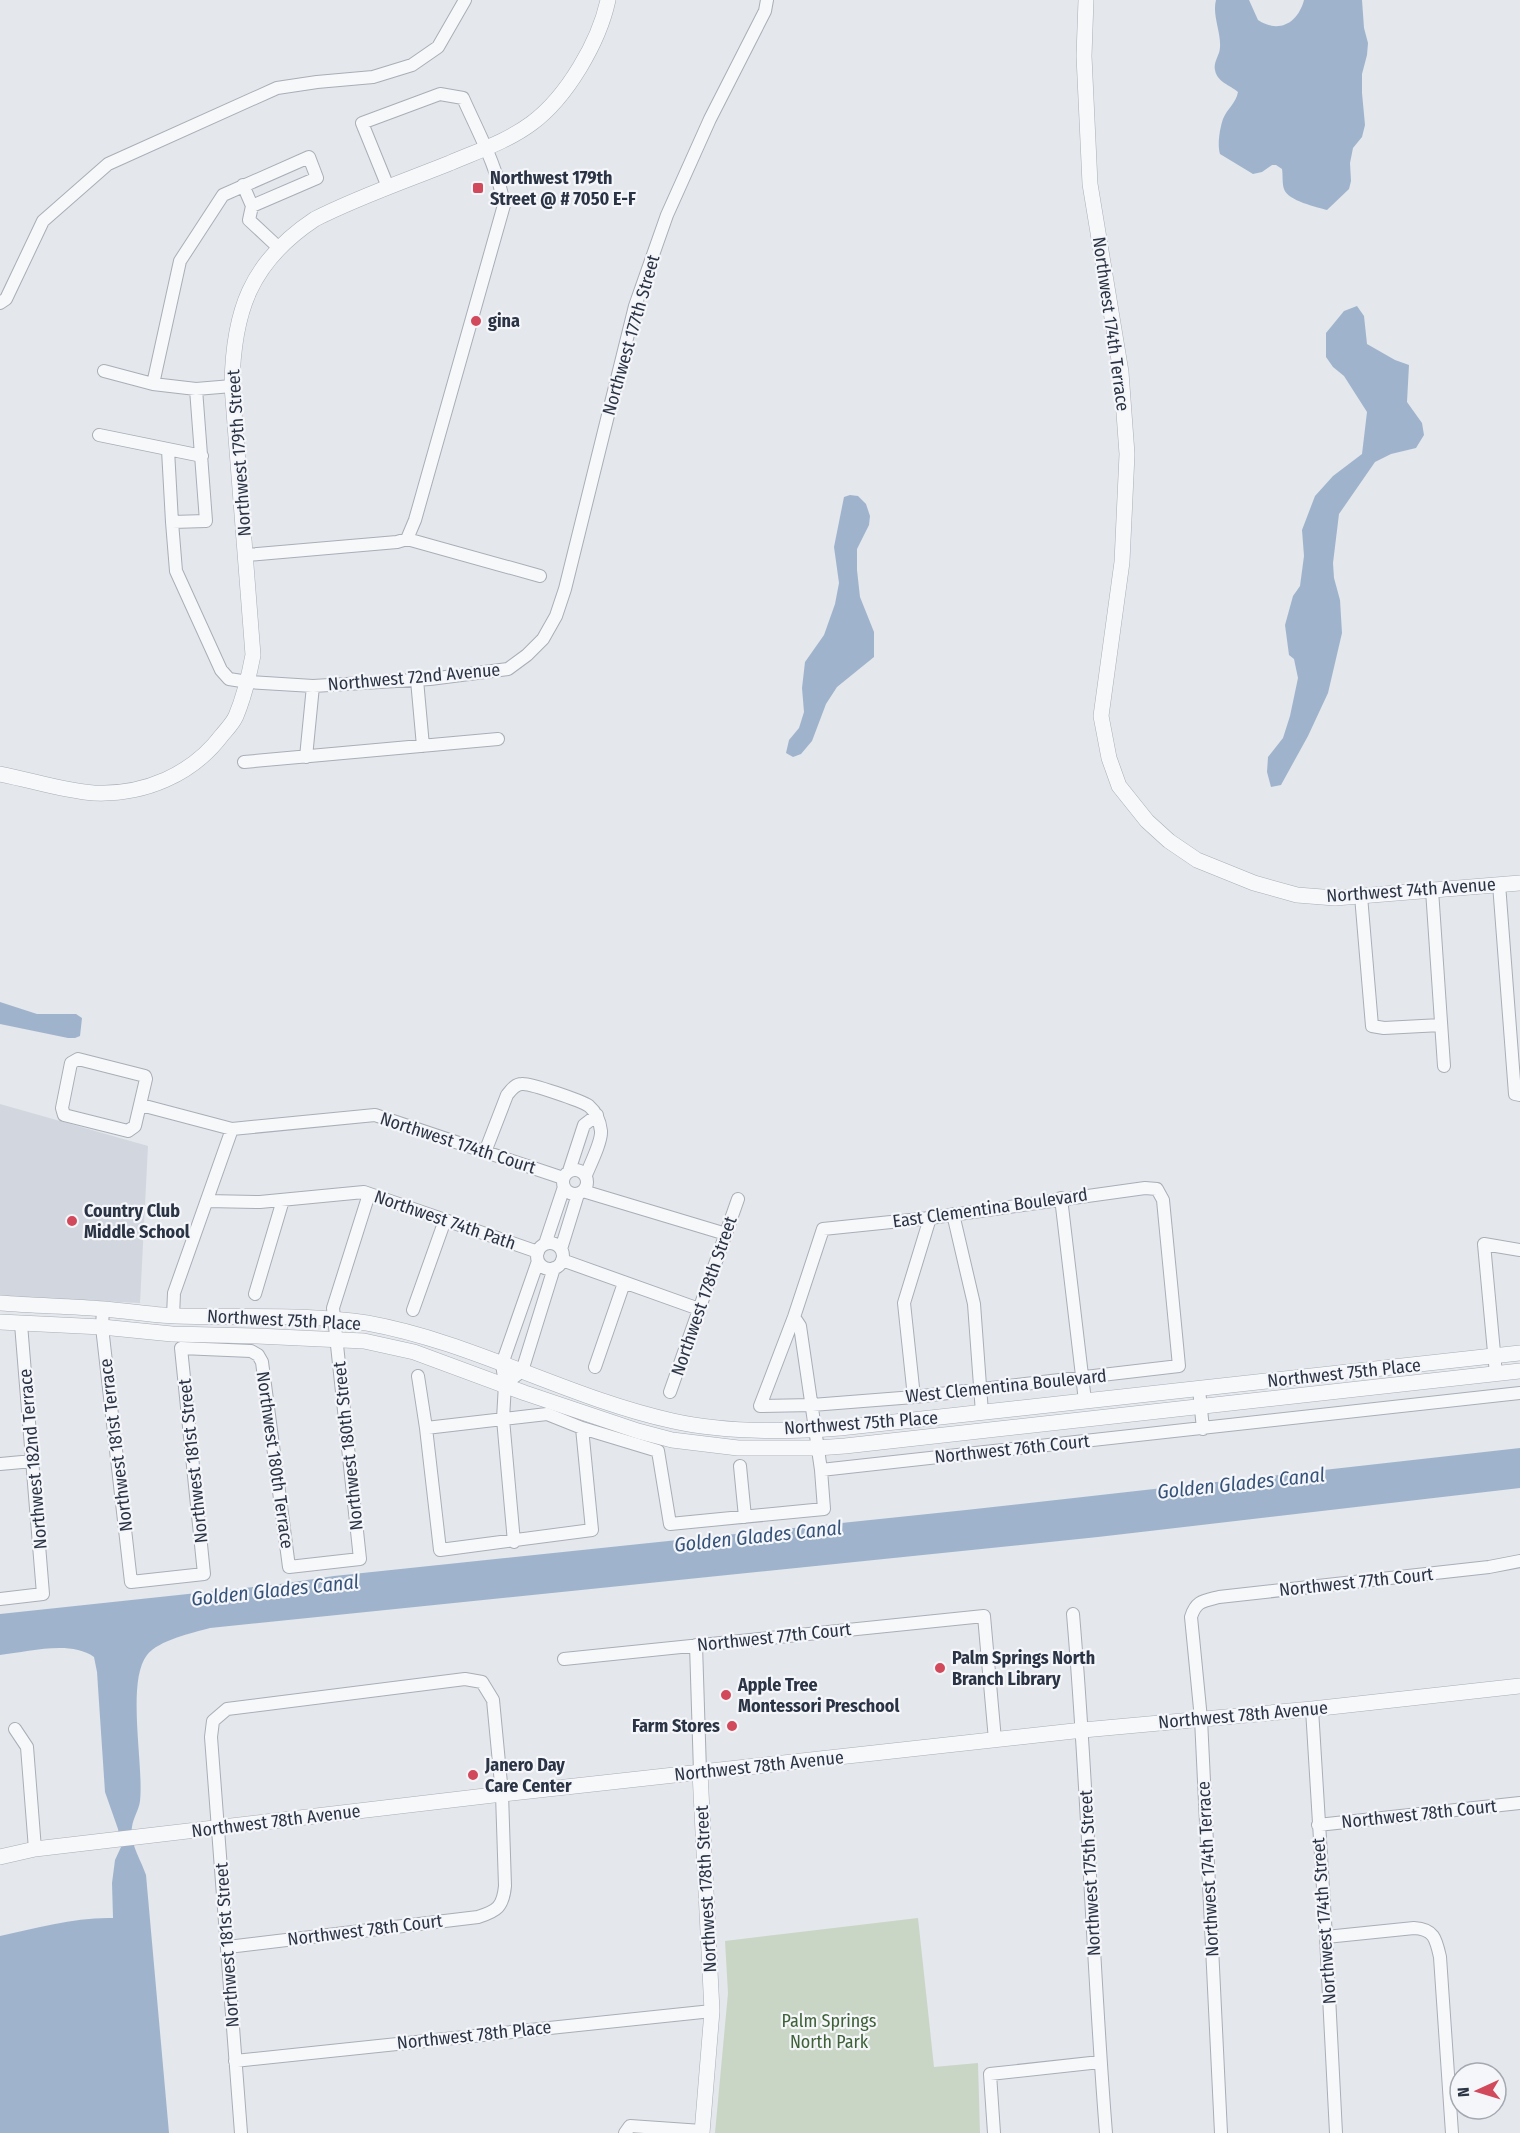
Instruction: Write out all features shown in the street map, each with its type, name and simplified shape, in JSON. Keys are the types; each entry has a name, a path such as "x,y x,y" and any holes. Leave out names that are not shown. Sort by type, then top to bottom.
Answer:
{"street":[{"path":"0,303 6,299 44,221 108,164 277,88 373,77 412,65 438,47 465,0"},
{"name":"Northwest 179th Street","path":"0,774 92,792 118,793 140,789 180,773 216,743 235,719 248,682 253,655 247,555 232,386 232,352 238,321 255,279 279,248 297,231 315,219 485,148 535,121 565,89 586,56 605,14 608,0"},
{"name":"Northwest 177th Street","path":"556,616 565,589 635,306 667,215 710,119 765,11 767,0"},
{"name":"Northwest 174th Terrace","path":"1086,0 1084,57 1090,184 1121,372 1127,454 1122,562 1101,716 1109,758 1119,786 1147,821 1170,841"},
{"path":"388,187 362,123 440,93 463,98 502,194 502,210 415,520 407,539"},
{"path":"153,384 180,261 223,195 309,157 317,178 252,206"},
{"path":"243,185 252,206 249,220 279,248"},
{"path":"104,371 153,384 196,389 232,386"},
{"path":"172,522 206,521 196,389"},
{"path":"99,435 202,456"},
{"name":"Northwest 72nd Avenue","path":"168,450 176,571 221,670 229,679 313,686 417,680 508,669 543,639 556,616"},
{"path":"247,555 397,542 407,539 540,576"},
{"path":"417,680 423,746"},
{"path":"306,757 313,686"},
{"path":"244,762 498,740"},
{"name":"Northwest 74th Avenue","path":"1170,841 1197,860 1254,883 1298,895 1335,898 1520,883"},
{"path":"1499,884 1517,1094"},
{"path":"1432,890 1444,1066"},
{"path":"1361,896 1372,1026 1384,1028 1442,1025"},
{"path":"78,1059 142,1074 146,1079 141,1105 135,1126 128,1131 64,1115 62,1107 71,1063 78,1059"},
{"path":"485,1152 507,1095 513,1087 522,1084 589,1106 597,1115 602,1133 586,1175 587,1184 580,1192 522,1371 505,1384"},
{"name":"Northwest 174th Court","path":"141,1105 232,1129 375,1115 565,1178"},
{"path":"514,1542 503,1419 505,1384 502,1364 584,1125 597,1115"},
{"path":"173,1316 174,1293 232,1129"},
{"path":"565,1178 575,1169 586,1175"},
{"path":"565,1178 570,1193 580,1192 726,1234"},
{"name":"East Clementina Boulevard","path":"794,1317 823,1228 930,1218 1061,1198 1145,1188 1157,1189 1163,1200 1179,1366"},
{"name":"Northwest 74th Path","path":"207,1201 260,1202 364,1192 540,1252"},
{"name":"Northwest 180th Street","path":"289,1567 360,1559 333,1308 369,1194"},
{"path":"1057,1423 1085,1407 1061,1198"},
{"name":"Northwest 178th Street","path":"670,1392 738,1199"},
{"path":"255,1294 283,1200"},
{"path":"953,1214 974,1304 982,1413"},
{"path":"914,1397 904,1303 930,1218"},
{"path":"413,1310 445,1220"},
{"path":"540,1252 554,1243 559,1259"},
{"path":"1496,1374 1484,1244 1520,1250"},
{"path":"540,1252 546,1268 559,1259"},
{"path":"559,1259 699,1309"},
{"path":"595,1367 624,1283"},
{"name":"Northwest 75th Place","path":"0,1304 103,1309 173,1316 334,1319 366,1323 419,1334 643,1413 675,1422 739,1430 814,1430 1520,1353"},
{"name":"Northwest 181st Terrace","path":"103,1309 102,1327 131,1582 204,1574"},
{"path":"426,1428 547,1414 582,1428 658,1451 670,1524 824,1509 821,1470 800,1326 794,1317"},
{"name":"West Clementina Boulevard","path":"794,1317 760,1406 812,1405 914,1397 1179,1366"},
{"name":"Northwest 75th Place","path":"0,1322 102,1327 172,1334 364,1341 414,1352 638,1431 672,1440 738,1448 817,1448 1520,1371"},
{"name":"Northwest 182nd Terrace","path":"0,1599 43,1594 21,1324"},
{"name":"Northwest 180th Terrace","path":"182,1348 251,1351 258,1355 262,1362 289,1567"},
{"name":"Northwest 181st Street","path":"182,1348 204,1574"},
{"path":"418,1376 440,1550 592,1530 582,1428"},
{"path":"1199,1389 1203,1429"},
{"name":"Northwest 76th Court","path":"821,1470 1520,1393"},
{"path":"0,1464 33,1461"},
{"path":"740,1466 744,1517"},
{"name":"Northwest 77th Court","path":"1194,1607 1202,1601 1219,1597 1489,1567 1520,1561"},
{"name":"Northwest 174th Terrace","path":"1194,1607 1191,1617 1201,1719 1221,2133"},
{"name":"Northwest 175th Street","path":"1073,1614 1083,1730 1100,2061 1106,2133"},
{"name":"Northwest 77th Court","path":"564,1659 984,1616 995,1740"},
{"name":"Northwest 178th Street","path":"696,1646 712,2011 702,2132"},
{"name":"Northwest 181st Street","path":"241,2133 210,1737 213,1721 227,1709 465,1679 482,1682 493,1700 502,1794"},
{"name":"Northwest 78th Avenue","path":"0,1857 35,1849 502,1794 1083,1730 1312,1709 1520,1686"},
{"name":"Northwest 174th Street","path":"1312,1709 1336,2133"},
{"path":"15,1729 27,1747 35,1849"},
{"name":"Northwest 78th Court","path":"228,1947 478,1917 493,1912 504,1897 505,1886 502,1794"},
{"name":"Northwest 78th Court","path":"1318,1825 1520,1803"},
{"path":"1326,1937 1414,1928 1430,1932 1437,1943 1440,1957 1452,2133"},
{"name":"Northwest 78th Place","path":"235,2061 712,2011"},
{"path":"994,2133 990,2074 1100,2061"},
{"path":"625,2133 630,2126 702,2132"}],"shaded area":[{"name":"Country Club Middle School","path":"0,1104 148,1146 140,1303 0,1296"}],"green space":[{"name":"Palm Springs North Park","path":"918,1918 934,2067 978,2063 980,2133 715,2133 728,1993 725,1941"}],"water":[{"path":"1216,0 1249,0 1258,20 1273,26 1280,26 1287,24 1297,15 1304,0 1362,0 1364,28 1368,43 1362,74 1365,125 1362,137 1353,148 1349,189 1327,210 1291,197 1283,187 1282,169 1276,165 1253,174 1220,154 1219,141 1222,123 1238,92 1221,80 1215,70 1220,47 1215,12"},
{"path":"1357,306 1364,316 1367,344 1409,365 1407,402 1422,423 1424,435 1416,448 1391,454 1375,462 1339,514 1333,563 1334,578 1340,600 1342,633 1328,693 1281,785 1271,787 1267,772 1268,757 1283,738 1298,678 1294,659 1289,655 1285,625 1293,596 1300,586 1304,556 1302,530 1315,496 1333,476 1362,454 1367,412 1344,376 1326,357 1326,333 1344,311"},
{"path":"858,496 866,504 870,516 869,525 857,549 857,570 860,597 874,632 874,657 837,687 826,704 812,741 801,754 793,757 786,753 789,740 799,728 804,712 802,688 805,662 824,635 835,604 839,583 834,547 844,497"},
{"path":"0,1002 37,1014 76,1014 82,1018 80,1036 68,1038 0,1024"},
{"name":"Golden Glades Canal","path":"1520,1448 1520,1488 1098,1537 210,1628 167,1641 147,1655 141,1668 138,1684 137,1725 141,1785 140,1801 132,1833 134,1845 146,1875 169,2133 0,2133 0,1936 70,1921 113,1918 112,1883 115,1860 121,1847 118,1829 105,1792 94,1657 73,1649 61,1648 0,1655 0,1614"}],"place":[{"name":"Northwest 179th Street @ # 7050 E-F","path":"478,188"},
{"name":"gina","path":"476,321"},
{"name":"Country Club Middle School","path":"72,1221"},
{"name":"Palm Springs North Branch Library","path":"940,1668"},
{"name":"Apple Tree Montessori Preschool","path":"726,1695"},
{"name":"Farm Stores","path":"732,1726"},
{"name":"Janero Day Care Center","path":"473,1775"}]}
